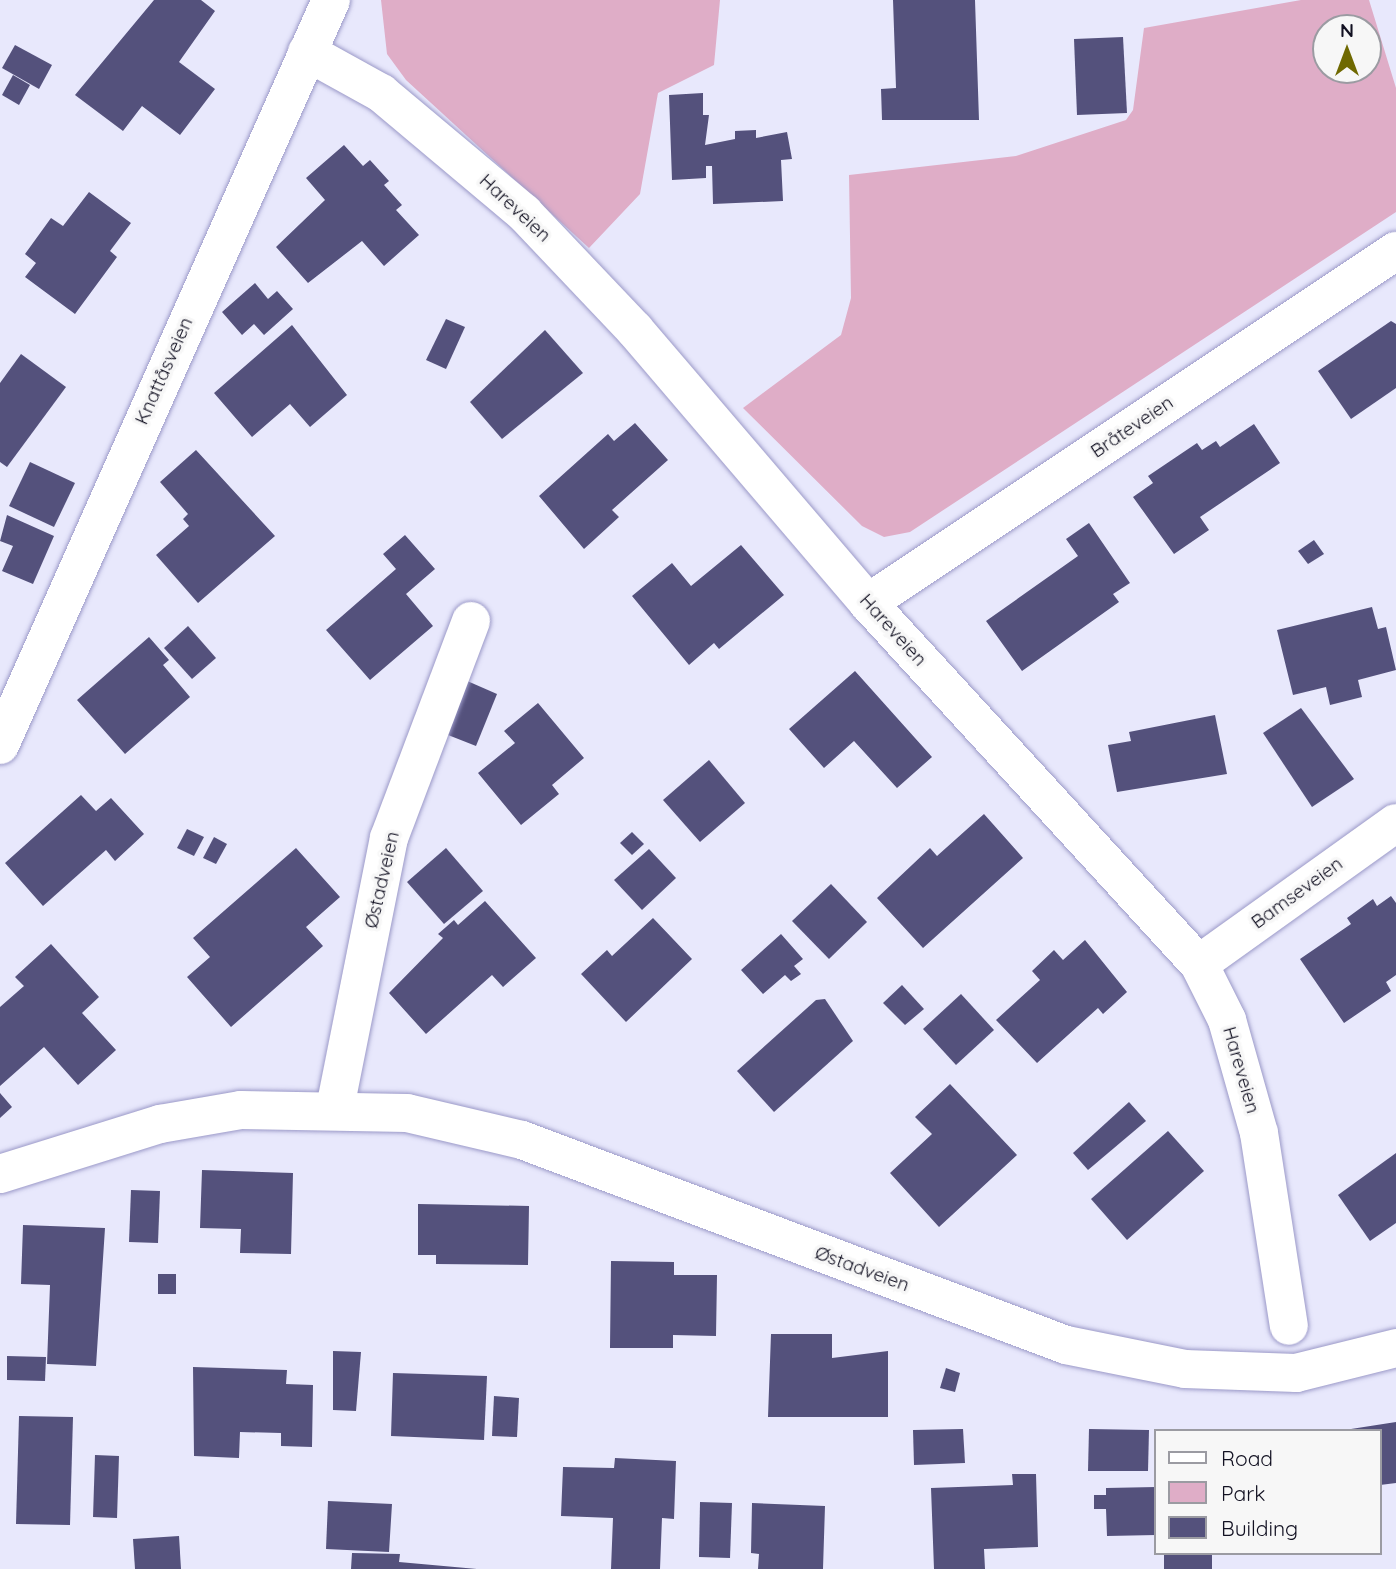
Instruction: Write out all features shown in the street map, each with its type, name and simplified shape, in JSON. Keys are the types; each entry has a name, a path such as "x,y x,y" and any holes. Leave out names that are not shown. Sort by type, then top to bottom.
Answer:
{"street":[{"name":"Knattåsveien","path":"0,745 331,0"},
{"name":"Hareveien","path":"307,52 380,93 524,214 635,330 868,603 1199,964 1227,1020 1259,1133 1290,1326"},
{"name":"Bråteveien","path":"868,603 1396,251"},
{"name":"Østadveien","path":"335,1108 389,838 471,621"},
{"name":"Bamseveien","path":"1199,964 1396,822"},
{"name":"Østadveien","path":"0,1174 160,1124 241,1110 335,1108 456,1121 522,1140 1066,1345 1185,1369 1296,1373 1396,1348"}],"green space":[{"path":"381,0 720,0 714,65 658,93 640,194 589,248 406,80 387,54"},
{"path":"1301,0 1369,0 1373,14 1312,14 1312,84 1382,84 1382,42 1396,88 1396,212 910,532 884,537 862,526 743,408 841,335 851,298 849,175 1016,156 1126,120 1133,110 1144,28"}],"building":[{"path":"154,0 201,0 215,11 179,62 215,89 180,135 142,106 123,131 75,95"},
{"path":"893,0 975,0 979,120 882,120 881,89 896,88"},
{"path":"1123,37 1127,113 1077,115 1074,39"},
{"path":"15,45 52,65 39,89 2,68"},
{"path":"13,75 30,85 19,105 2,95"},
{"path":"703,93 703,115 709,115 705,145 735,139 735,131 756,130 756,138 787,132 792,159 781,160 783,201 713,204 712,166 706,166 706,178 672,180 669,95"},
{"path":"344,145 363,166 370,160 389,181 384,185 402,205 396,210 419,235 384,266 362,241 308,283 276,247 325,200 306,178"},
{"path":"89,192 131,223 110,251 117,257 75,314 25,277 36,263 25,254 51,218 63,226"},
{"path":"255,283 268,299 277,291 293,309 264,335 254,324 242,335 222,312"},
{"path":"446,319 465,327 446,369 426,360"},
{"path":"1391,321 1396,324 1396,388 1351,419 1318,371"},
{"path":"292,325 347,395 310,427 290,404 252,437 214,393"},
{"path":"545,330 583,373 502,439 470,402"},
{"path":"21,354 66,387 7,467 0,462 0,383"},
{"path":"635,423 668,460 612,510 619,517 584,549 539,496 608,434 614,441"},
{"path":"1254,424 1280,463 1200,517 1209,530 1174,554 1133,497 1153,483 1148,476 1197,443 1202,450 1216,441 1220,447"},
{"path":"196,450 275,536 198,603 156,555 189,526 183,519 188,514 160,482"},
{"path":"30,462 75,483 54,527 9,506"},
{"path":"7,515 54,536 33,584 2,571 13,546 0,541"},
{"path":"1089,523 1130,583 1113,594 1119,602 1022,671 986,621 1078,556 1066,539"},
{"path":"405,535 435,569 406,594 433,626 370,680 326,630 396,569 383,554"},
{"path":"1314,540 1324,554 1308,564 1298,551"},
{"path":"741,545 784,595 719,649 714,643 689,665 632,596 672,563 691,586"},
{"path":"1372,607 1378,629 1386,627 1396,670 1358,680 1362,697 1330,705 1326,687 1293,695 1277,630"},
{"path":"188,626 216,658 192,679 164,648"},
{"path":"149,637 169,660 163,665 190,697 125,754 77,700"},
{"path":"855,671 932,757 897,788 854,741 824,768 789,729"},
{"path":"465,680 497,694 476,746 443,733"},
{"path":"538,703 584,758 552,785 559,794 521,825 478,773 515,743 504,731"},
{"path":"1301,708 1354,779 1312,807 1263,733"},
{"path":"1215,715 1227,774 1117,792 1108,745 1131,741 1129,732"},
{"path":"709,760 745,803 700,842 663,800"},
{"path":"81,795 96,811 111,798 144,834 115,861 106,850 43,906 5,863"},
{"path":"984,814 1023,858 923,948 877,898 930,848 937,856"},
{"path":"187,829 204,837 194,856 177,848"},
{"path":"632,832 644,844 632,855 620,843"},
{"path":"214,837 227,844 216,864 203,858"},
{"path":"296,848 340,897 306,927 323,946 231,1027 187,977 210,957 193,938"},
{"path":"446,848 483,891 444,924 407,882"},
{"path":"649,849 676,878 642,910 614,880"},
{"path":"831,884 867,922 829,959 792,921"},
{"path":"1391,896 1396,903 1396,975 1386,982 1391,991 1344,1023 1300,959 1351,924 1347,918 1373,899 1377,906"},
{"path":"485,901 536,958 503,987 492,975 426,1034 389,993 443,938 438,934 454,920 458,925"},
{"path":"653,918 692,959 626,1022 581,974 607,950 612,956"},
{"path":"781,934 803,959 794,966 801,974 791,981 785,975 763,994 741,970"},
{"path":"1085,940 1127,992 1103,1014 1098,1008 1037,1063 996,1020 1040,980 1032,971 1054,950 1063,960"},
{"path":"51,944 99,997 82,1013 116,1050 78,1085 44,1047 0,1086 0,1007 24,986 15,977"},
{"path":"902,985 924,1009 905,1025 883,1003"},
{"path":"961,994 994,1030 956,1065 923,1029"},
{"path":"825,999 853,1041 774,1112 737,1071 816,1000"},
{"path":"950,1084 1017,1155 939,1227 890,1173 932,1134 915,1117"},
{"path":"0,1093 12,1107 0,1118"},
{"path":"1129,1102 1146,1121 1088,1170 1073,1153"},
{"path":"1168,1131 1204,1171 1127,1240 1091,1199"},
{"path":"1396,1153 1396,1223 1370,1241 1338,1195"},
{"path":"202,1170 293,1173 291,1254 240,1253 241,1229 200,1228"},
{"path":"131,1190 160,1191 158,1243 129,1242"},
{"path":"418,1204 529,1206 528,1265 436,1264 436,1255 418,1255"},
{"path":"23,1225 105,1228 96,1366 47,1364 50,1285 21,1284"},
{"path":"611,1261 674,1262 674,1275 717,1275 716,1336 673,1335 673,1348 610,1348"},
{"path":"158,1274 176,1274 176,1294 158,1294"},
{"path":"771,1334 832,1334 832,1358 888,1351 888,1417 768,1417"},
{"path":"333,1351 361,1352 356,1411 333,1410"},
{"path":"7,1356 46,1357 45,1381 7,1380"},
{"path":"193,1367 287,1370 286,1384 313,1385 312,1447 281,1446 281,1433 240,1432 239,1458 194,1456"},
{"path":"946,1368 960,1373 955,1392 940,1388"},
{"path":"393,1373 487,1376 484,1440 391,1436"},
{"path":"494,1396 519,1398 517,1437 492,1436"},
{"path":"19,1416 73,1417 70,1525 16,1524"},
{"path":"1396,1422 1396,1483 1382,1485 1382,1429 1351,1429"},
{"path":"963,1429 965,1463 914,1465 913,1430"},
{"path":"1089,1429 1149,1430 1148,1471 1088,1471"},
{"path":"95,1455 119,1456 117,1518 93,1517"},
{"path":"615,1458 676,1461 674,1519 662,1518 660,1569 611,1569 613,1518 561,1516 563,1467 614,1468"},
{"path":"1012,1474 1036,1474 1038,1547 984,1549 985,1569 934,1569 931,1488 1013,1485"},
{"path":"1154,1487 1154,1535 1107,1536 1106,1509 1094,1509 1094,1495 1106,1495 1106,1488"},
{"path":"328,1501 392,1504 389,1552 326,1549"},
{"path":"700,1502 732,1503 730,1558 699,1557"},
{"path":"752,1503 825,1506 823,1569 758,1569 759,1554 751,1553"},
{"path":"179,1536 181,1569 135,1569 133,1539"},
{"path":"352,1553 400,1554 399,1562 477,1569 351,1569"},
{"path":"1164,1555 1212,1555 1212,1569 1164,1569"}]}
